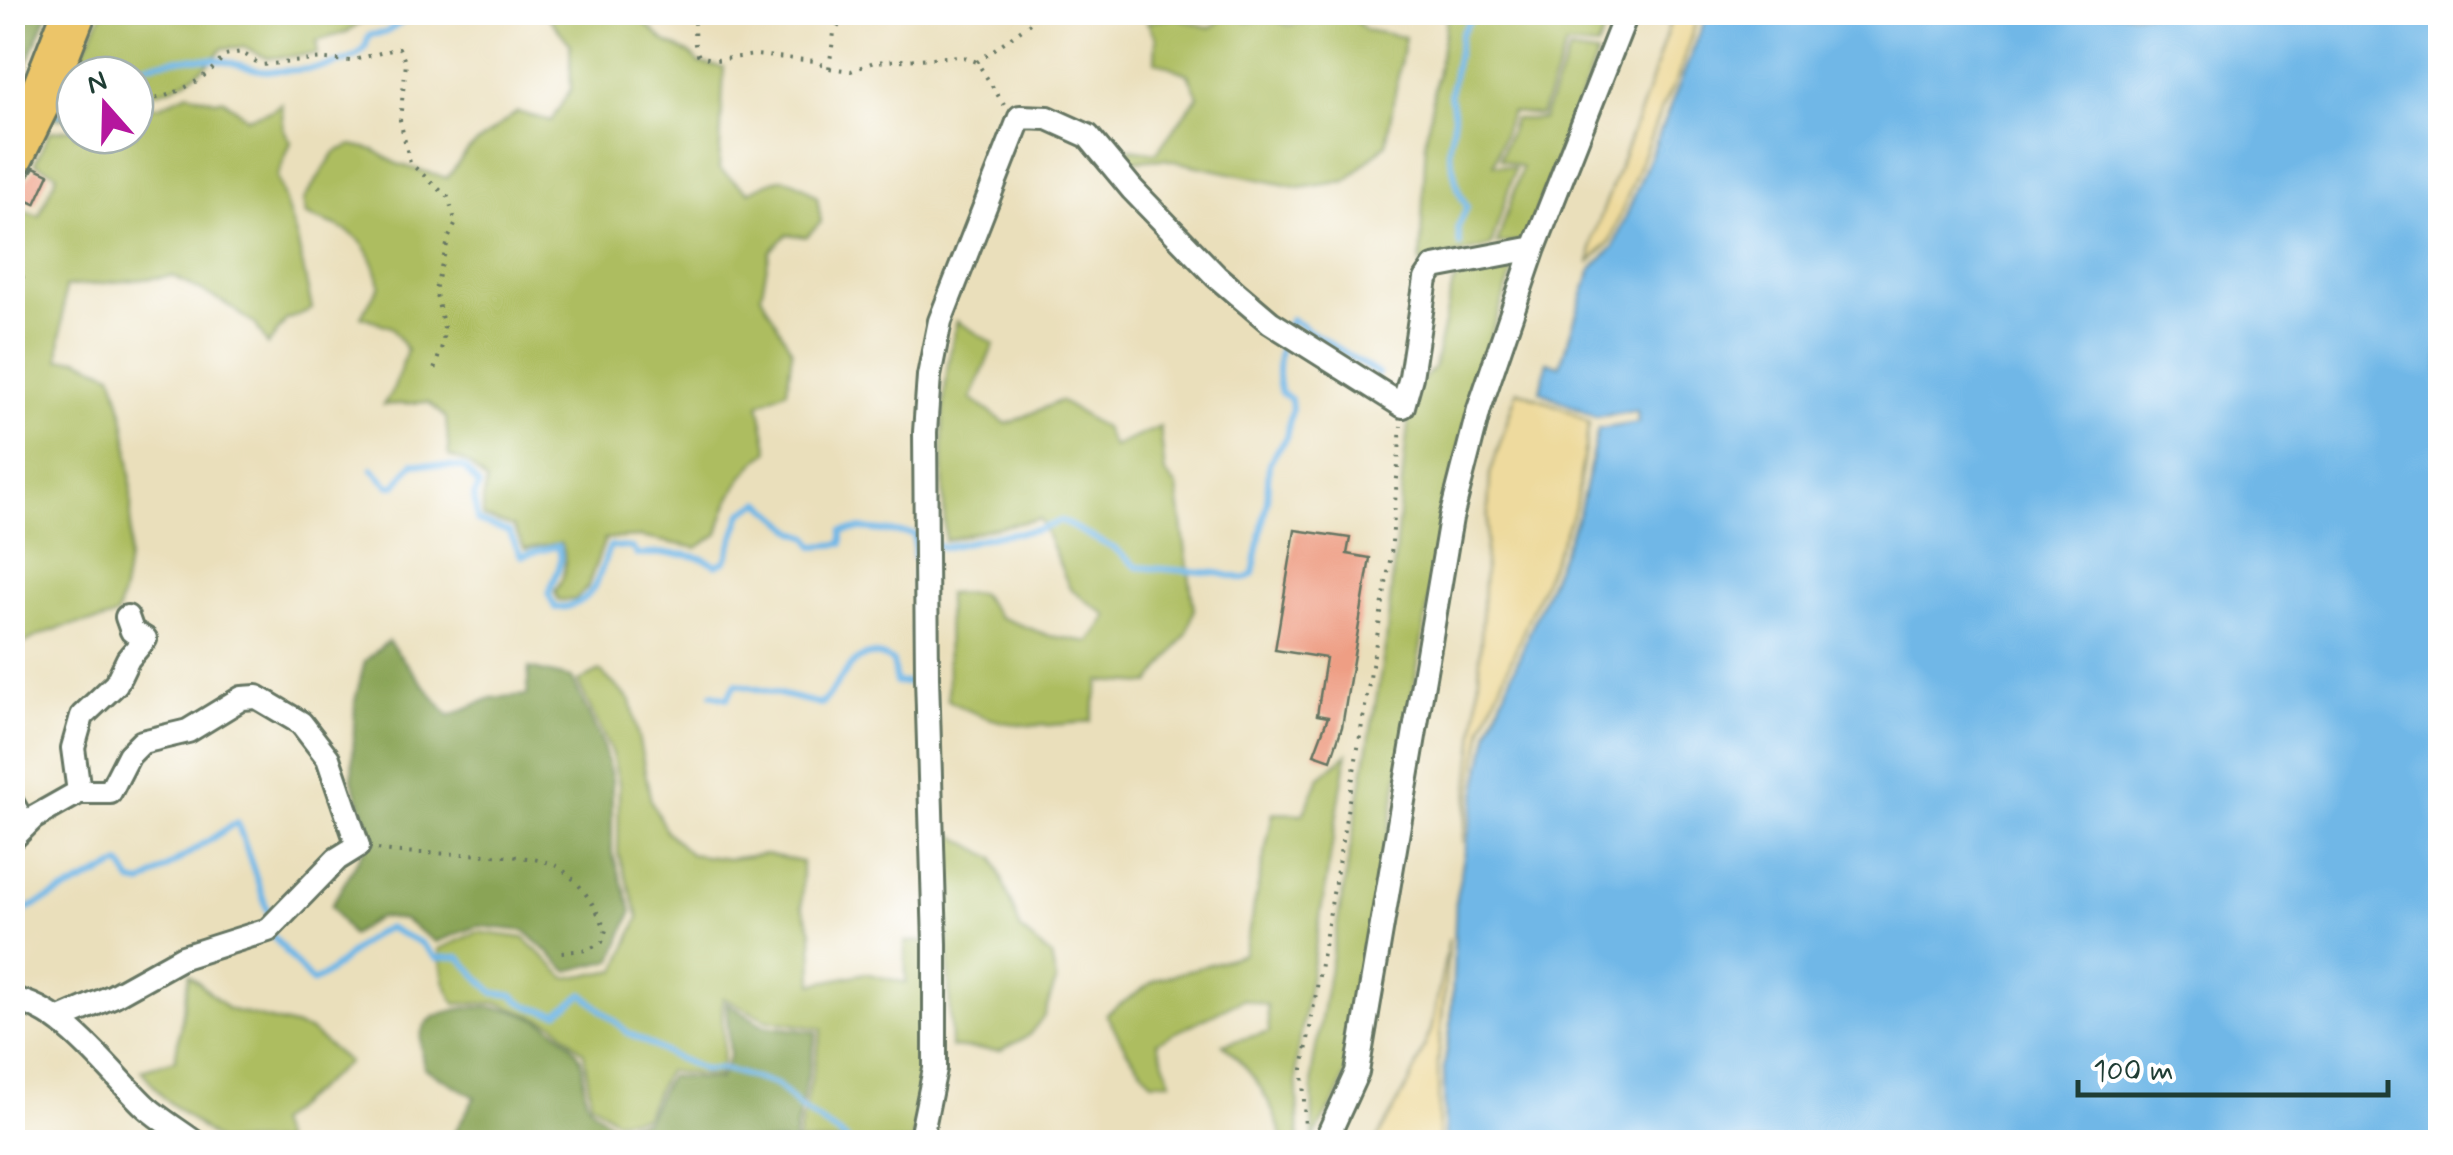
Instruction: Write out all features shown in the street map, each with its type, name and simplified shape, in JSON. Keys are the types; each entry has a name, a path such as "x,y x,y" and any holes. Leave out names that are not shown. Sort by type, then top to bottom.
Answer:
{"highway":[{"path":"12,156 40,99 74,12"}],"street":[{"path":"1324,1142 1357,1072 1451,518 1479,409 1534,248 1627,12"},
{"path":"920,1142 935,1068 926,678 925,432 929,376 940,321 1020,117 1048,118 1088,136 1216,276 1256,310 1403,406 1426,279 1434,267 1534,248"},
{"path":"79,792 73,748 82,716 116,684 128,658 145,639 132,631 126,617"},
{"path":"19,832 33,818 79,792 110,792 128,754 142,742 188,731 242,698 257,698 300,723 328,758 358,846 337,859 268,930 182,957 114,996 58,1020"},
{"path":"12,803 19,832"},
{"path":"12,999 29,1002 58,1020 148,1109 194,1142"}],"path":[{"path":"691,12 692,42 699,56 716,60 755,56 816,61 829,68 851,70 874,62 960,56 977,62 999,102 1020,117"},
{"path":"829,68 834,33 848,12"},
{"path":"977,62 1045,12"},
{"path":"155,100 212,72 225,54 241,52 261,65 325,59 350,61 399,48 406,63 400,120 410,162 448,197 456,223 448,237 435,290 444,328 432,376"},
{"path":"12,290 12,281 32,274"},
{"path":"1306,1142 1303,1069 1391,556 1403,406"},
{"path":"358,846 433,856 533,857 558,866 577,882 606,930 602,942 588,950 561,952"}],"green space":[{"path":"1232,12 1248,22 1270,17 1288,25 1348,13 1365,30 1405,37 1386,144 1346,181 1300,188 1164,159 1118,162 1106,145 1156,153 1198,96 1188,74 1155,61 1156,38 1147,22 1176,17 1210,28"},
{"path":"12,13 48,13 13,97"},
{"path":"102,13 373,13 347,32 317,41 317,54 268,58 243,47 223,48 195,75 155,92 155,55 82,55"},
{"path":"545,13 634,13 665,42 691,54 698,63 724,67 719,169 749,192 769,182 791,180 817,197 821,222 806,237 787,234 770,251 761,295 792,351 787,390 759,404 769,451 736,488 718,534 697,548 640,537 605,539 587,588 575,600 558,600 555,591 565,568 560,543 525,549 513,527 483,517 487,482 467,463 449,456 446,418 428,402 383,405 394,388 407,350 391,327 361,316 380,285 376,268 356,237 306,215 303,201 335,152 352,145 374,150 397,164 447,178 468,150 517,112 551,121 571,89 570,44"},
{"path":"1448,13 1612,13 1597,48 1566,46 1541,115 1511,112 1494,164 1515,168 1491,246 1420,264 1426,137"},
{"path":"1569,51 1597,55 1525,241 1497,244 1522,167 1500,159 1514,119 1543,119"},
{"path":"188,93 216,101 223,99 247,118 273,110 281,103 284,130 291,142 277,177 297,239 312,309 286,320 268,345 256,325 173,276 65,287 59,360 78,359 112,374 126,431 131,526 124,587 117,615 52,631 13,652 12,207 39,216 57,174 35,163 49,132 55,131 55,155 155,155 155,106"},
{"path":"1513,271 1480,367 1445,507 1349,1061 1338,1096 1313,1139 1312,1071 1386,642 1411,394 1434,367 1453,284 1463,273"},
{"path":"957,321 994,344 971,399 1007,424 1060,401 1104,428 1113,447 1160,427 1165,473 1177,487 1194,610 1187,633 1150,684 1100,681 1091,721 1018,724 984,717 948,700 947,594 980,593 999,617 1050,636 1090,642 1108,616 1070,589 1040,519 945,541 944,403"},
{"path":"388,641 449,716 491,698 527,695 529,668 572,678 602,743 612,779 612,853 632,911 613,960 568,971 525,931 478,926 436,942 404,920 379,917 351,935 331,906 372,836 352,780 355,701 365,661"},
{"path":"600,671 631,701 651,801 666,831 690,854 728,859 766,854 802,862 802,907 812,930 813,984 865,973 906,983 905,942 929,941 926,1077 912,1142 798,1140 822,1029 767,1020 723,998 724,1047 717,1077 667,1071 644,1117 615,1120 591,1102 584,1053 555,1024 498,1003 455,1004 444,981 439,949 478,932 524,938 566,978 617,970 639,917 618,854 619,783 611,752 578,682"},
{"path":"1347,754 1296,1064 1299,1142 1284,1142 1261,1088 1223,1044 1269,1032 1267,1005 1243,999 1157,1042 1171,1081 1152,1082 1129,1054 1106,1014 1156,980 1244,954 1273,813 1303,814 1319,778"},
{"path":"944,830 994,858 1021,930 1051,956 1056,981 1044,1016 1028,1036 1000,1051 951,1047"},
{"path":"189,974 228,1009 309,1030 348,1062 276,1123 283,1142 219,1142 164,1098 141,1070 175,1060"},
{"path":"726,1003 765,1026 817,1032 794,1140 797,1142 449,1142 475,1097 424,1068 423,1030 431,1019 457,1010 495,1008 515,1011 551,1027 578,1054 590,1106 613,1126 645,1121 669,1076 719,1080 730,1055"}],"sand":[{"path":"1673,13 1699,13 1677,79 1662,107 1610,242 1590,262 1593,237"},
{"path":"1517,390 1589,423 1575,508 1483,727 1463,843 1477,712 1490,474"},
{"path":"1449,938 1438,1063 1439,1142 1375,1142 1410,1082 1431,1030"}],"water":[{"path":"1708,13 2440,13 2440,1142 1445,1142 1444,1067 1451,1026 1456,897 1489,730 1580,510 1598,429 1638,423 1637,411 1595,417 1540,391 1547,362 1560,365 1591,270 1614,246"}],"building":[{"path":"34,167 49,174 35,204 17,196"},
{"path":"1295,530 1350,538 1347,554 1370,558 1342,727 1331,760 1314,754 1328,717 1317,715 1326,658 1275,650"}],"waterway":[{"path":"155,63 219,60 270,71 331,65 356,56 369,35 385,33 417,12"},
{"path":"1460,245 1458,227 1467,207 1458,190 1449,150 1454,116 1450,95 1461,34 1475,12"},
{"path":"931,543 943,548 1038,530 1061,521 1115,549 1137,567 1245,579 1253,574 1267,500 1269,463 1286,437 1292,410 1291,399 1281,393 1278,375 1281,345 1291,319 1378,374"},
{"path":"372,469 389,486 395,486 413,463 464,468 479,486 474,496 477,521 509,532 521,556 558,546 559,567 549,595 555,608 579,603 587,597 610,546 632,548 637,555 688,555 716,565 726,561 742,513 761,502 796,532 809,537 814,546 842,544 842,531 862,529 920,537"},
{"path":"914,534 915,559"},
{"path":"712,694 727,698 736,684 821,704 851,666 869,655 893,662 896,683 915,682 915,571"},
{"path":"12,923 27,909 121,864 132,882 142,884 237,822 271,920"},
{"path":"272,935 312,982 367,939 388,928 421,943 436,958 459,957 494,993 513,995 533,1007 558,1013 583,994 627,1032 670,1055 704,1070 724,1069 777,1085 798,1106 847,1140"}]}
